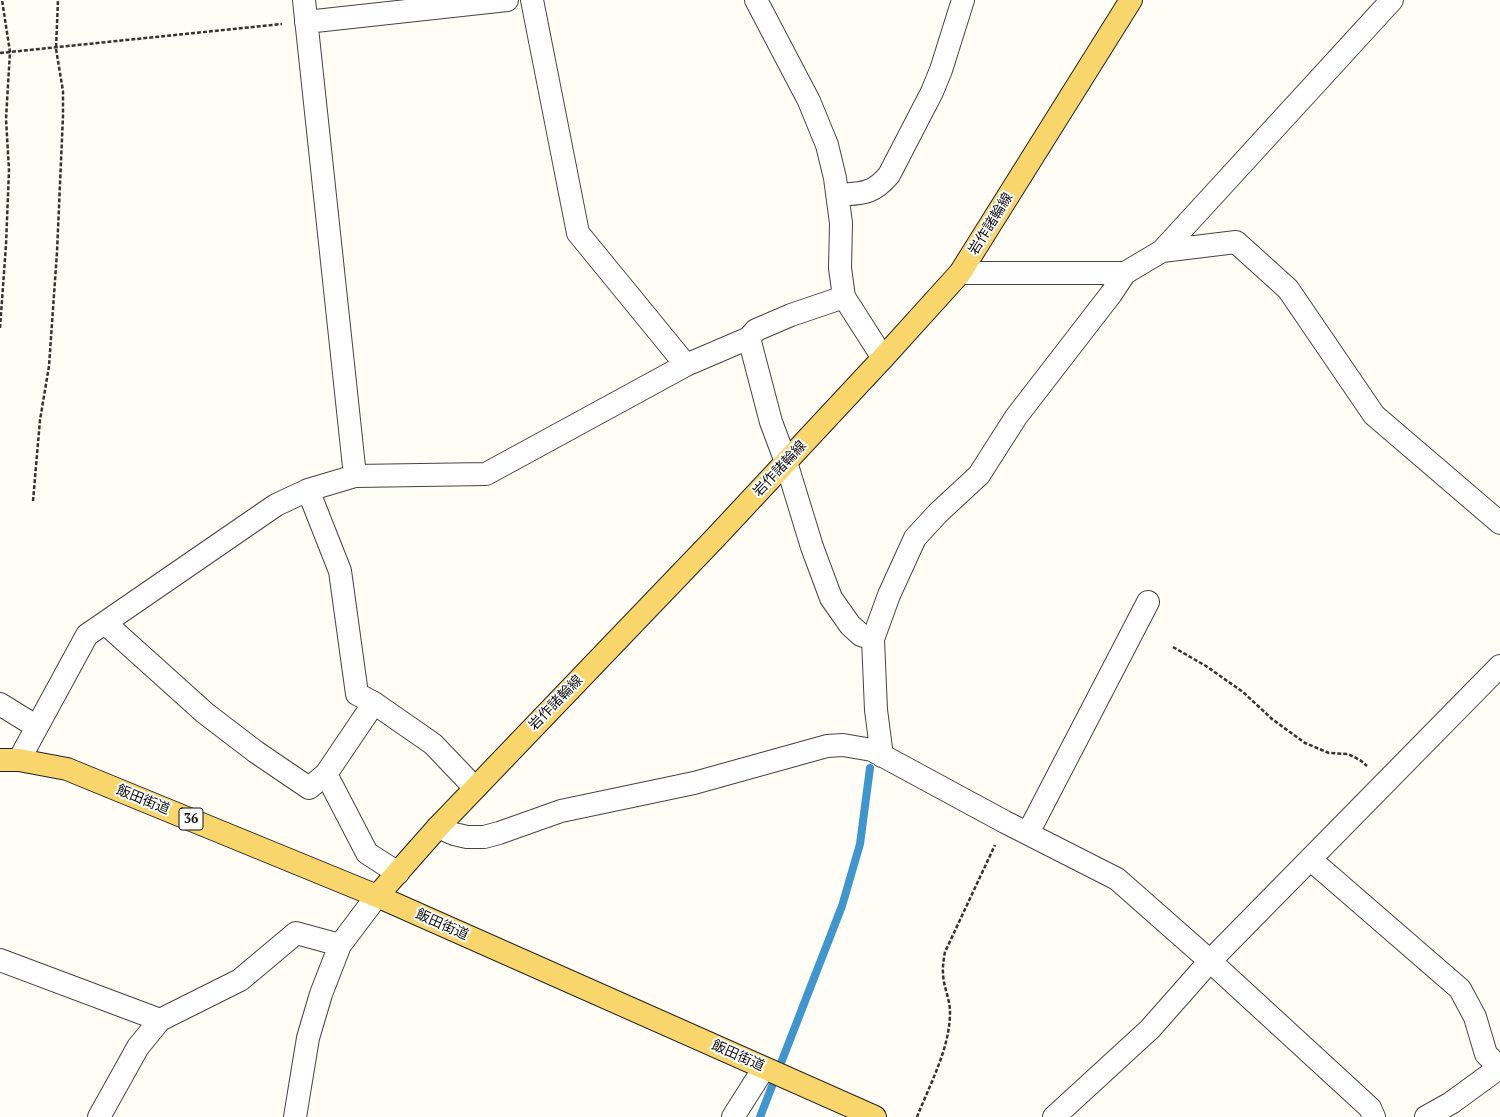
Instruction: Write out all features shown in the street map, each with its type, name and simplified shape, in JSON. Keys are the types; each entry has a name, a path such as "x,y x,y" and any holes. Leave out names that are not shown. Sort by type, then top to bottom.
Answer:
{"main road":[{"name":"岩作諸輪線","path":"377,896 438,827 786,462 960,273 1131,0"},
{"name":"飯田街道","path":"9,760 67,769 377,896 875,1117"}],"street":[{"path":"304,0 355,476"},
{"path":"306,22 507,0"},
{"path":"532,0 578,233 686,365"},
{"path":"756,0 809,101 827,145 835,178 842,223 840,268 844,298 883,358"},
{"path":"838,195 864,193 879,186 889,175 932,92 941,70 963,0"},
{"path":"882,756 876,710 873,639 889,595 915,538 938,513 979,475 1016,417 1111,294 1125,273 1162,251 1392,0"},
{"path":"1162,251 1236,242 1288,289 1374,415 1500,523"},
{"path":"960,273 1125,273"},
{"path":"9,760 37,727 87,635 276,505 308,490 355,476 486,474 686,365 749,338 756,330 791,315 844,298"},
{"path":"749,338 771,422 786,462 812,547 831,598 850,625 861,635 873,639"},
{"path":"308,490 340,570 357,694 374,703 433,744 475,788"},
{"path":"1028,833 1148,602"},
{"path":"105,623 205,713 256,752 309,788 326,774 374,703"},
{"path":"1054,1117 1150,1029 1210,961 1500,666"},
{"path":"0,704 37,727"},
{"path":"438,827 461,835 484,837 561,811 694,783 827,746 857,746 872,750 1005,822 1117,879 1210,961 1370,1108 1374,1117"},
{"path":"326,774 367,853 398,872"},
{"path":"1310,859 1460,990 1475,1017 1486,1054 1499,1068 1451,1103 1426,1117"},
{"path":"295,1117 308,1038 321,994 340,945 377,896"},
{"path":"99,1117 138,1047 160,1020 240,980 296,933 340,945"},
{"path":"0,960 160,1020"},
{"path":"733,1117 764,1068"}],"path":[{"path":"0,328 6,245 9,170 6,119 10,52 2,0"},
{"path":"33,501 40,420 49,366 64,116 63,92 56,49 58,0"},
{"path":"0,54 306,22"},
{"path":"1174,646 1243,692 1272,719 1305,743 1328,753 1348,754 1360,760 1386,782"},
{"path":"917,1117 941,1057 948,1031 950,1011 944,981 943,966 945,952 1005,822"}],"waterway":[{"path":"760,1117 842,906 860,844 870,768"}]}
